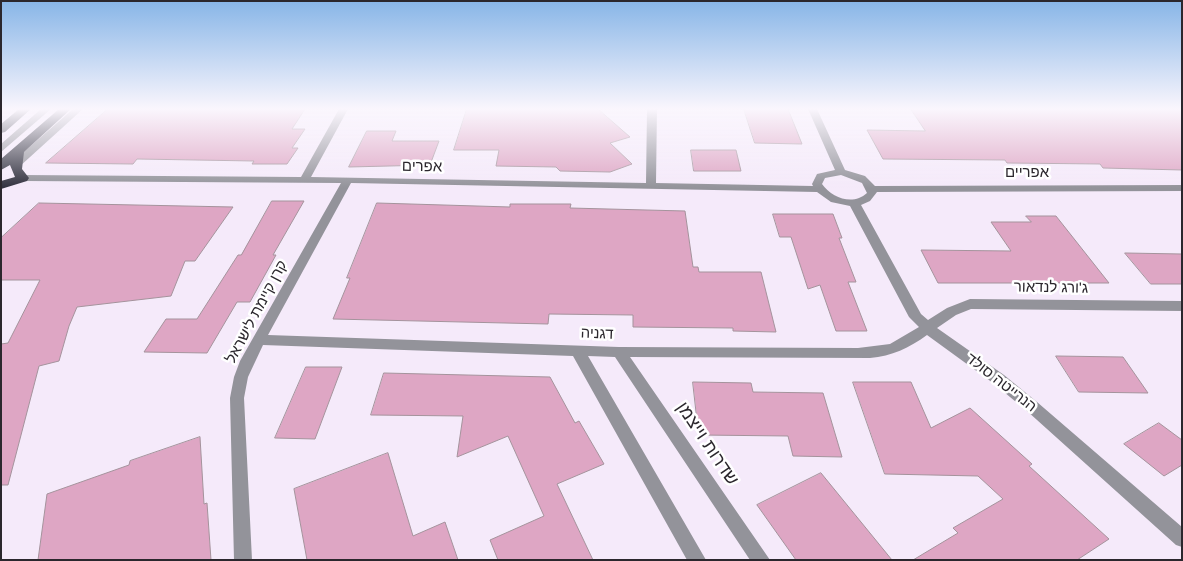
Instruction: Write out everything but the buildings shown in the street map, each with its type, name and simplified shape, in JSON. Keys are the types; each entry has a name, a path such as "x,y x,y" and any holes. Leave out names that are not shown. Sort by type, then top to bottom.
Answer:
{"highway":[{"path":"1,166 36,135"},
{"path":"19,150 15,165 18,174 23,178"},
{"path":"1,185 23,178"}],"street":[{"path":"1,149 17,135"},
{"path":"15,165 49,135"},
{"path":"304,180 329,135"},
{"path":"650,186 651,135"},
{"path":"824,135 841,172"},
{"path":"841,172 864,180 872,189 872,194 869,198 854,203 829,197 819,189 817,184 821,176 841,172"},
{"name":"אפרים","path":"23,178 348,180 819,189"},
{"name":"קרן קיימת לישראל","path":"244,560 237,398 241,377 258,340 348,180"},
{"name":"אפריים","path":"872,189 1182,188"},
{"name":"הנרייטה סולד","path":"854,203 906,301 916,316 927,327 1028,402 1182,539"},
{"name":"ג'ורג לנדאור","path":"927,327 946,314 970,304 1182,306"},
{"name":"דגניה","path":"258,340 619,352 884,351 903,345 927,327"},
{"path":"577,350 697,560"},
{"name":"שדרות וייצמן","path":"619,352 761,560"}]}
